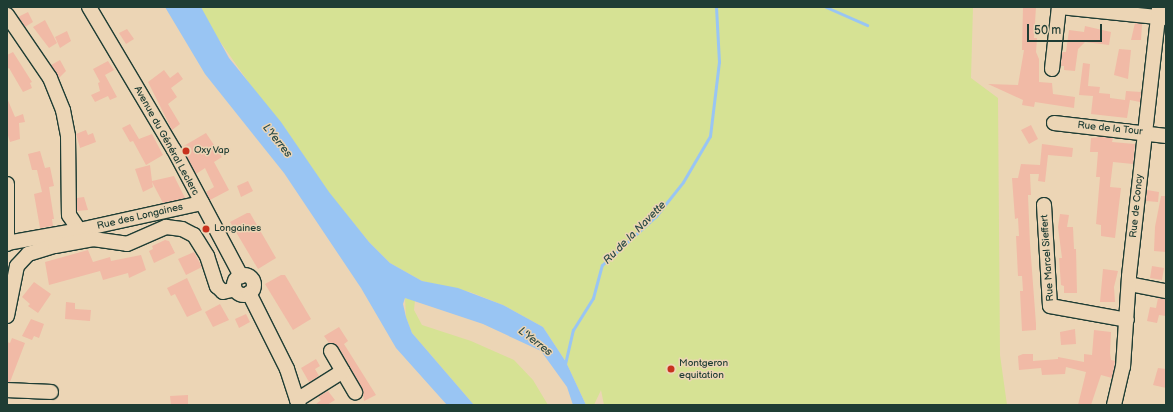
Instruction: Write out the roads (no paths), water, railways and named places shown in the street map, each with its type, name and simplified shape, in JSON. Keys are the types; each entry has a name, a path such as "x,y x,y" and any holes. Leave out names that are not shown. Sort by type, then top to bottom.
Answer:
{"street":[{"name":"Avenue du Général Leclerc","path":"89,7 174,150 241,276 252,280 253,289 249,294 288,369 298,402"},
{"path":"1052,69 1059,7 1161,14"},
{"name":"Rue de Concy","path":"1114,405 1123,367 1129,284 1161,14"},
{"path":"7,15 50,78 64,110 68,136 70,215 79,230"},
{"name":"Rue de la Tour","path":"1054,123 1166,136"},
{"path":"7,184 7,243"},
{"name":"Rue des Longaines","path":"7,243 79,230 202,203"},
{"name":"Rue Marcel Sieffert","path":"1044,205 1050,306 1127,320"},
{"path":"7,316 17,266 28,254 55,246 92,239 127,244 166,227 182,229 194,235 207,256 217,286 223,292 235,289"},
{"path":"241,276 234,283 235,289 240,294 249,294"},
{"path":"1129,284 1166,291"},
{"path":"331,351 356,392"},
{"path":"298,402 344,371"},
{"path":"7,390 51,392"}],"water":[{"name":"L'Yerres","path":"165,7 201,7 229,58 281,122 329,192 369,242 390,263 422,281 458,288 503,305 543,327 566,362 586,405 573,405 567,387 541,351 483,324 405,298 403,304 412,333 474,405 447,405 396,348 361,288 284,173 205,74"}],"waterway":[{"name":"Ru de la Navette","path":"565,364 573,330 593,298 602,265 656,216 683,182 710,136 719,62 716,7"},
{"path":"826,7 867,25"}],"place":[{"name":"Oxy Vap","path":"186,151"},
{"name":"Longaines","path":"206,229"},
{"name":"Montgeron equitation","path":"671,369"}]}
